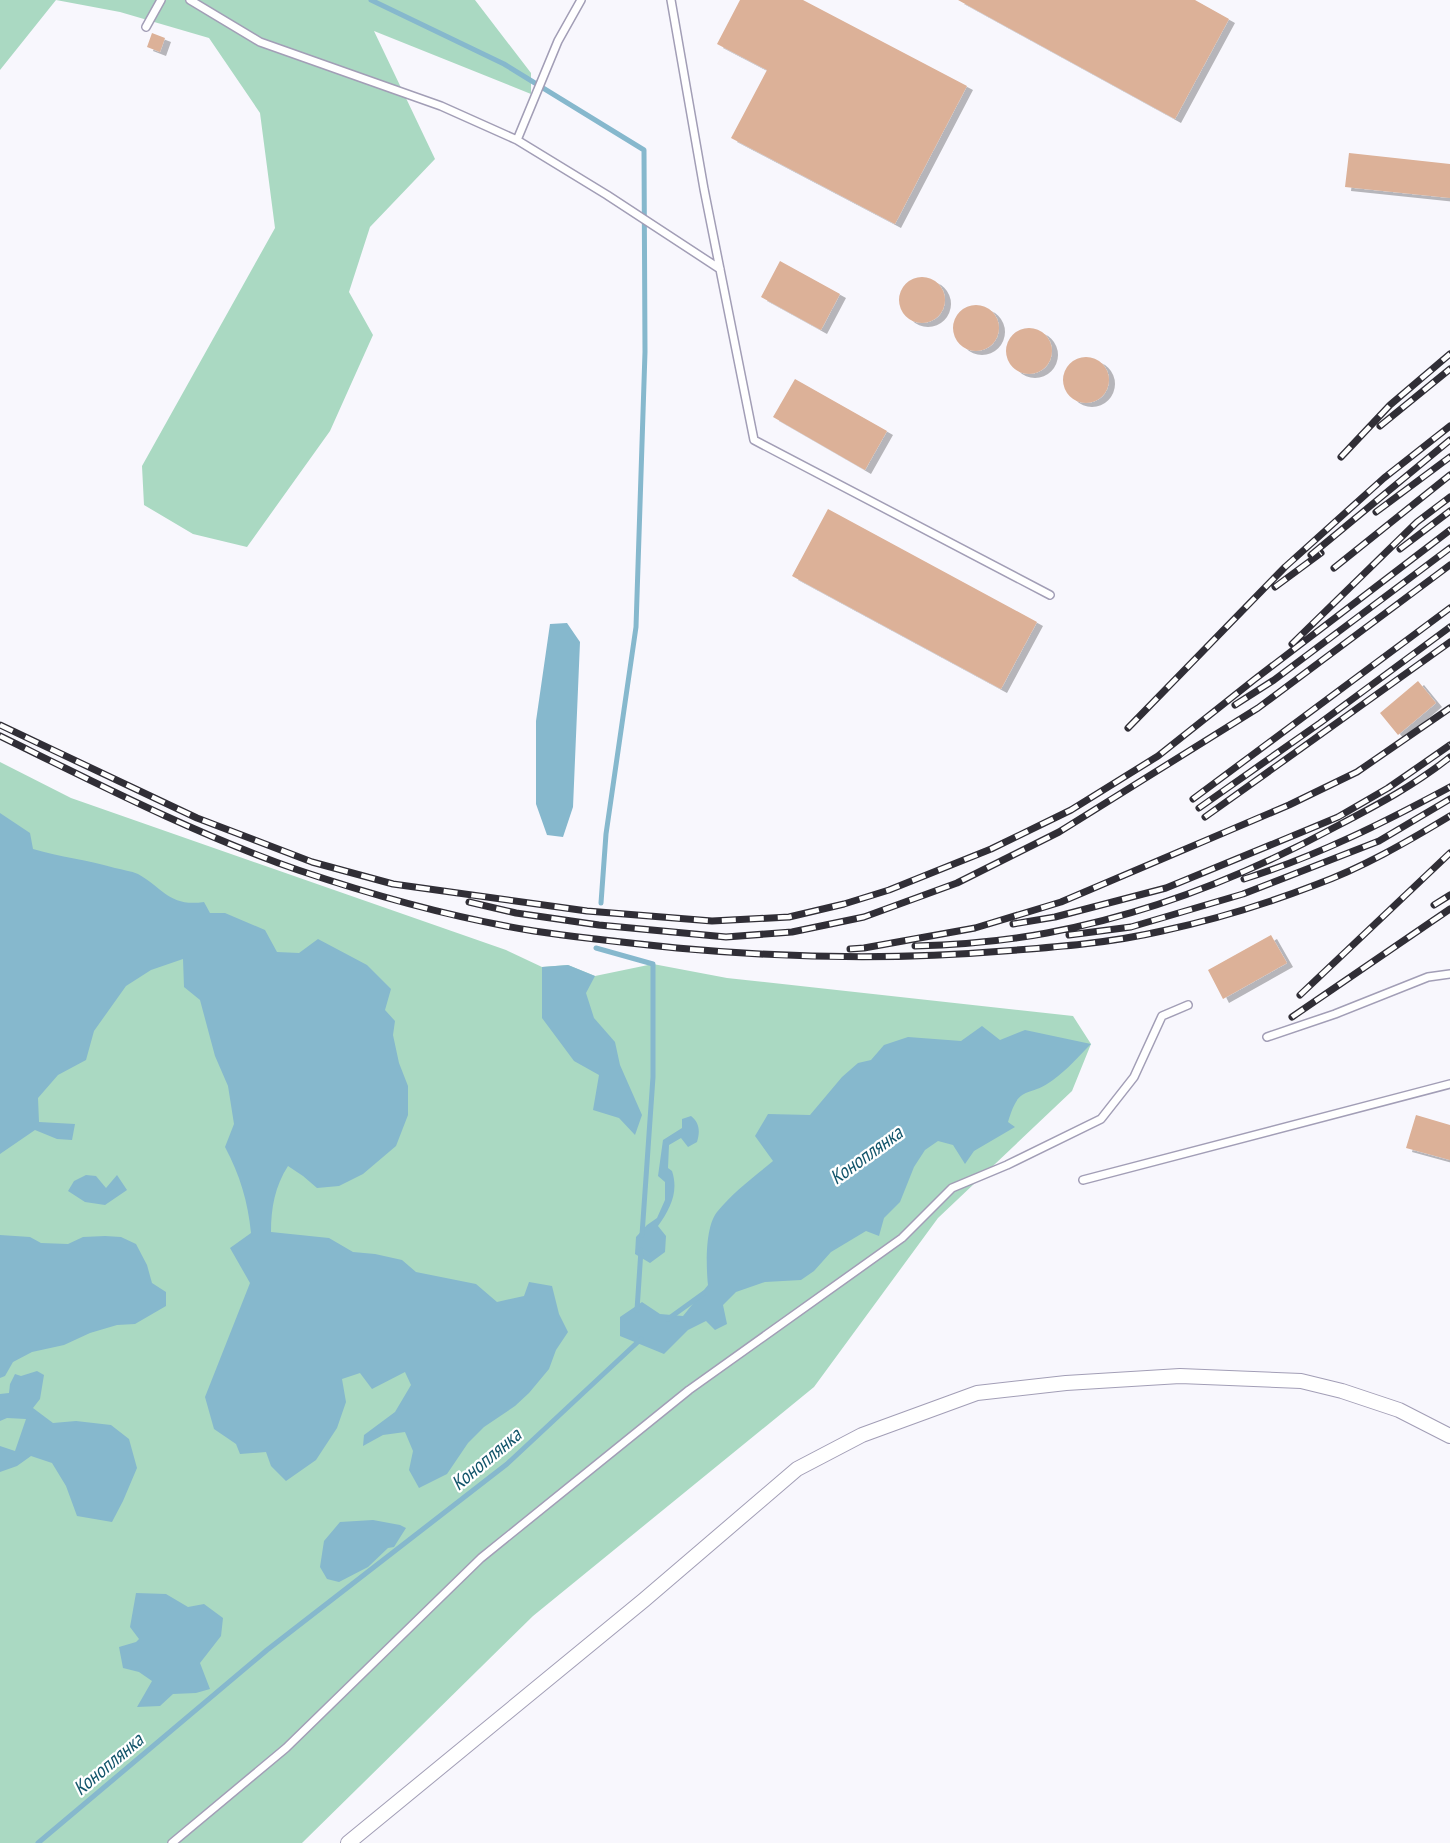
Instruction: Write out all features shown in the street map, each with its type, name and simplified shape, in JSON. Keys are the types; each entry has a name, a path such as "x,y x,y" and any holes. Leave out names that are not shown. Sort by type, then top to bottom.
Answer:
{"street":[{"path":"348,1843 644,1600 797,1469 861,1434 977,1393 1066,1383 1180,1376 1301,1381 1342,1391 1399,1410 1450,1436"}],"lane":[{"path":"146,27 161,0"},
{"path":"190,0 260,42 441,106 517,140 607,195 720,269"},
{"path":"517,140 558,41 581,0"},
{"path":"671,0 754,440 1050,595"},
{"path":"1267,1037 1335,1014 1428,978 1450,974"},
{"path":"172,1843 286,1748 481,1558 689,1390 902,1238 952,1188 1007,1165 1101,1119 1134,1077 1162,1016 1188,1005"},
{"path":"1083,1180 1450,1084"}],"green space":[{"path":"0,0 56,0 0,70"},
{"path":"56,0 475,0 531,73 531,94 374,31 435,159 370,227 349,292 373,335 330,431 247,547 193,534 144,505 142,466 275,228 260,113 209,38 120,12"},
{"path":"0,762 71,798 506,950 542,967 568,965 595,976 653,964 727,978 1073,1016 1091,1044 1072,1091 938,1218 814,1387 533,1616 302,1843 0,1843"}],"water":[{"path":"567,623 580,642 573,807 563,837 547,835 536,804 536,721 550,624"},
{"path":"0,813 30,833 33,849 138,874 175,899 192,903 204,902 210,913 225,913 265,930 277,952 299,953 318,939 367,965 391,989 385,1010 395,1021 393,1035 399,1063 408,1086 408,1115 396,1146 363,1174 339,1186 317,1188 288,1166 275,1198 271,1232 329,1238 353,1252 402,1260 416,1272 476,1284 497,1302 524,1296 529,1282 552,1286 559,1314 568,1332 556,1350 549,1369 515,1406 484,1427 468,1443 447,1474 419,1488 409,1470 413,1451 405,1432 383,1435 363,1446 364,1435 395,1412 411,1385 405,1372 372,1389 360,1373 342,1379 346,1402 337,1428 316,1460 286,1481 271,1466 266,1452 240,1454 236,1444 214,1429 205,1397 250,1283 230,1248 251,1233 243,1189 225,1147 234,1124 228,1086 215,1056 200,1000 184,987 183,959 151,970 126,986 94,1031 86,1060 58,1075 38,1098 39,1122 75,1124 72,1140 57,1139 35,1130 0,1154"},
{"path":"568,965 595,976 586,993 594,1018 615,1042 620,1065 642,1115 635,1135 619,1118 593,1110 599,1075 574,1061 542,1018 542,967"},
{"path":"982,1026 1000,1040 1025,1030 1091,1044 1053,1080 1020,1096 1008,1122 1015,1127 974,1151 965,1164 953,1145 938,1141 925,1150 914,1167 900,1202 884,1218 879,1236 866,1231 831,1252 814,1271 801,1280 765,1282 736,1292 723,1305 727,1324 715,1330 706,1321 688,1330 664,1354 620,1336 620,1317 642,1302 660,1314 683,1316 708,1285 707,1247 713,1219 729,1198 773,1161 755,1136 768,1114 810,1115 842,1077 858,1063 871,1060 884,1045 908,1037 961,1041"},
{"path":"691,1116 698,1128 697,1142 688,1147 681,1138 669,1145 668,1168 672,1171 674,1179 674,1193 670,1207 658,1226 666,1236 665,1252 650,1263 635,1254 636,1237 657,1218 665,1200 665,1182 658,1176 663,1140 682,1128 682,1119"},
{"path":"86,1175 96,1176 106,1188 117,1175 127,1190 105,1205 85,1202 68,1191 74,1181"},
{"path":"0,1235 30,1237 41,1243 68,1244 83,1237 121,1237 136,1244 147,1265 152,1283 166,1292 166,1306 135,1324 117,1325 90,1333 64,1345 32,1352 13,1362 5,1376 0,1378"},
{"path":"37,1371 44,1375 40,1399 33,1408 53,1423 76,1421 111,1425 129,1439 137,1468 112,1522 77,1516 66,1486 52,1463 31,1456 17,1466 0,1472 0,1446 15,1451 26,1419 7,1418 0,1421 0,1394 9,1393 15,1374 21,1376"},
{"path":"373,1520 406,1528 394,1547 388,1548 368,1567 339,1582 327,1579 320,1567 324,1541 340,1522"},
{"path":"136,1593 166,1594 188,1607 204,1604 223,1618 221,1636 200,1663 210,1689 196,1693 173,1694 160,1706 137,1707 152,1681 139,1672 123,1668 119,1647 139,1639 130,1627"}],"building":[{"path":"740,0 803,0 967,86 895,224 731,138 767,70 717,44"},
{"path":"958,0 1195,0 1229,19 1175,119"},
{"path":"152,33 165,38 160,52 147,47"},
{"path":"1349,153 1450,164 1450,198 1345,187"},
{"path":"780,261 840,294 821,330 761,297"},
{"path":"922,277 938,284 945,300 938,316 922,323 906,316 899,300 906,284"},
{"path":"976,305 992,312 999,328 992,344 976,351 960,344 953,328 960,312"},
{"path":"1029,328 1045,335 1052,351 1045,367 1029,374 1013,367 1006,351 1013,335"},
{"path":"1086,357 1102,364 1109,380 1102,396 1086,403 1070,396 1063,380 1070,364"},
{"path":"795,379 887,431 865,470 773,417"},
{"path":"828,509 1037,622 1001,689 792,576"},
{"path":"1418,681 1436,703 1398,735 1380,713"},
{"path":"1271,935 1287,963 1223,999 1208,970"},
{"path":"1416,1115 1450,1125 1450,1160 1406,1148"}],"waterway":[{"path":"371,0 504,64 644,150 645,352 636,627 606,834 601,903"},
{"path":"596,948 653,964 653,1077 642,1235"},
{"path":"637,1310 641,1250"},
{"name":"Коноплянка","path":"668,1319 704,1293"},
{"name":"Коноплянка","path":"38,1843 267,1650 507,1464 641,1339"}],"railway":[{"path":"1341,457 1390,405 1450,354"},
{"path":"1380,426 1450,369"},
{"path":"1128,728 1285,567 1384,478 1450,426"},
{"path":"1311,555 1450,440"},
{"path":"1376,512 1450,457"},
{"path":"1334,568 1450,475"},
{"path":"1292,644 1417,522 1450,497"},
{"path":"1400,549 1450,511"},
{"path":"0,725 197,818 312,862 393,884 587,911 712,921 789,917 889,890 991,849 1071,810 1158,756 1450,530"},
{"path":"1235,705 1274,680 1450,548"},
{"path":"1275,587 1321,553"},
{"path":"469,902 516,913 599,925 726,937 792,932 864,917 957,883 1059,832 1258,708 1450,565"},
{"path":"1193,799 1450,608"},
{"path":"1199,808 1320,723 1450,627"},
{"path":"1205,817 1450,642"},
{"path":"850,949 975,928 1061,902 1289,805 1357,772 1450,708"},
{"path":"0,736 222,841 356,889 444,913 534,931 677,948 759,954 840,957 963,954 1103,942 1142,935 1239,911 1333,878 1384,854 1450,816"},
{"path":"1013,924 1055,917 1166,888 1338,817 1388,788 1450,745"},
{"path":"915,946 948,945 1031,936 1085,925 1160,904 1233,876 1303,844 1395,794 1450,757"},
{"path":"1244,879 1298,860 1349,838 1450,787"},
{"path":"1069,935 1131,927 1243,894 1379,841 1450,799"},
{"path":"1300,995 1450,853"},
{"path":"1434,905 1450,895"},
{"path":"1292,1017 1450,909"}]}
